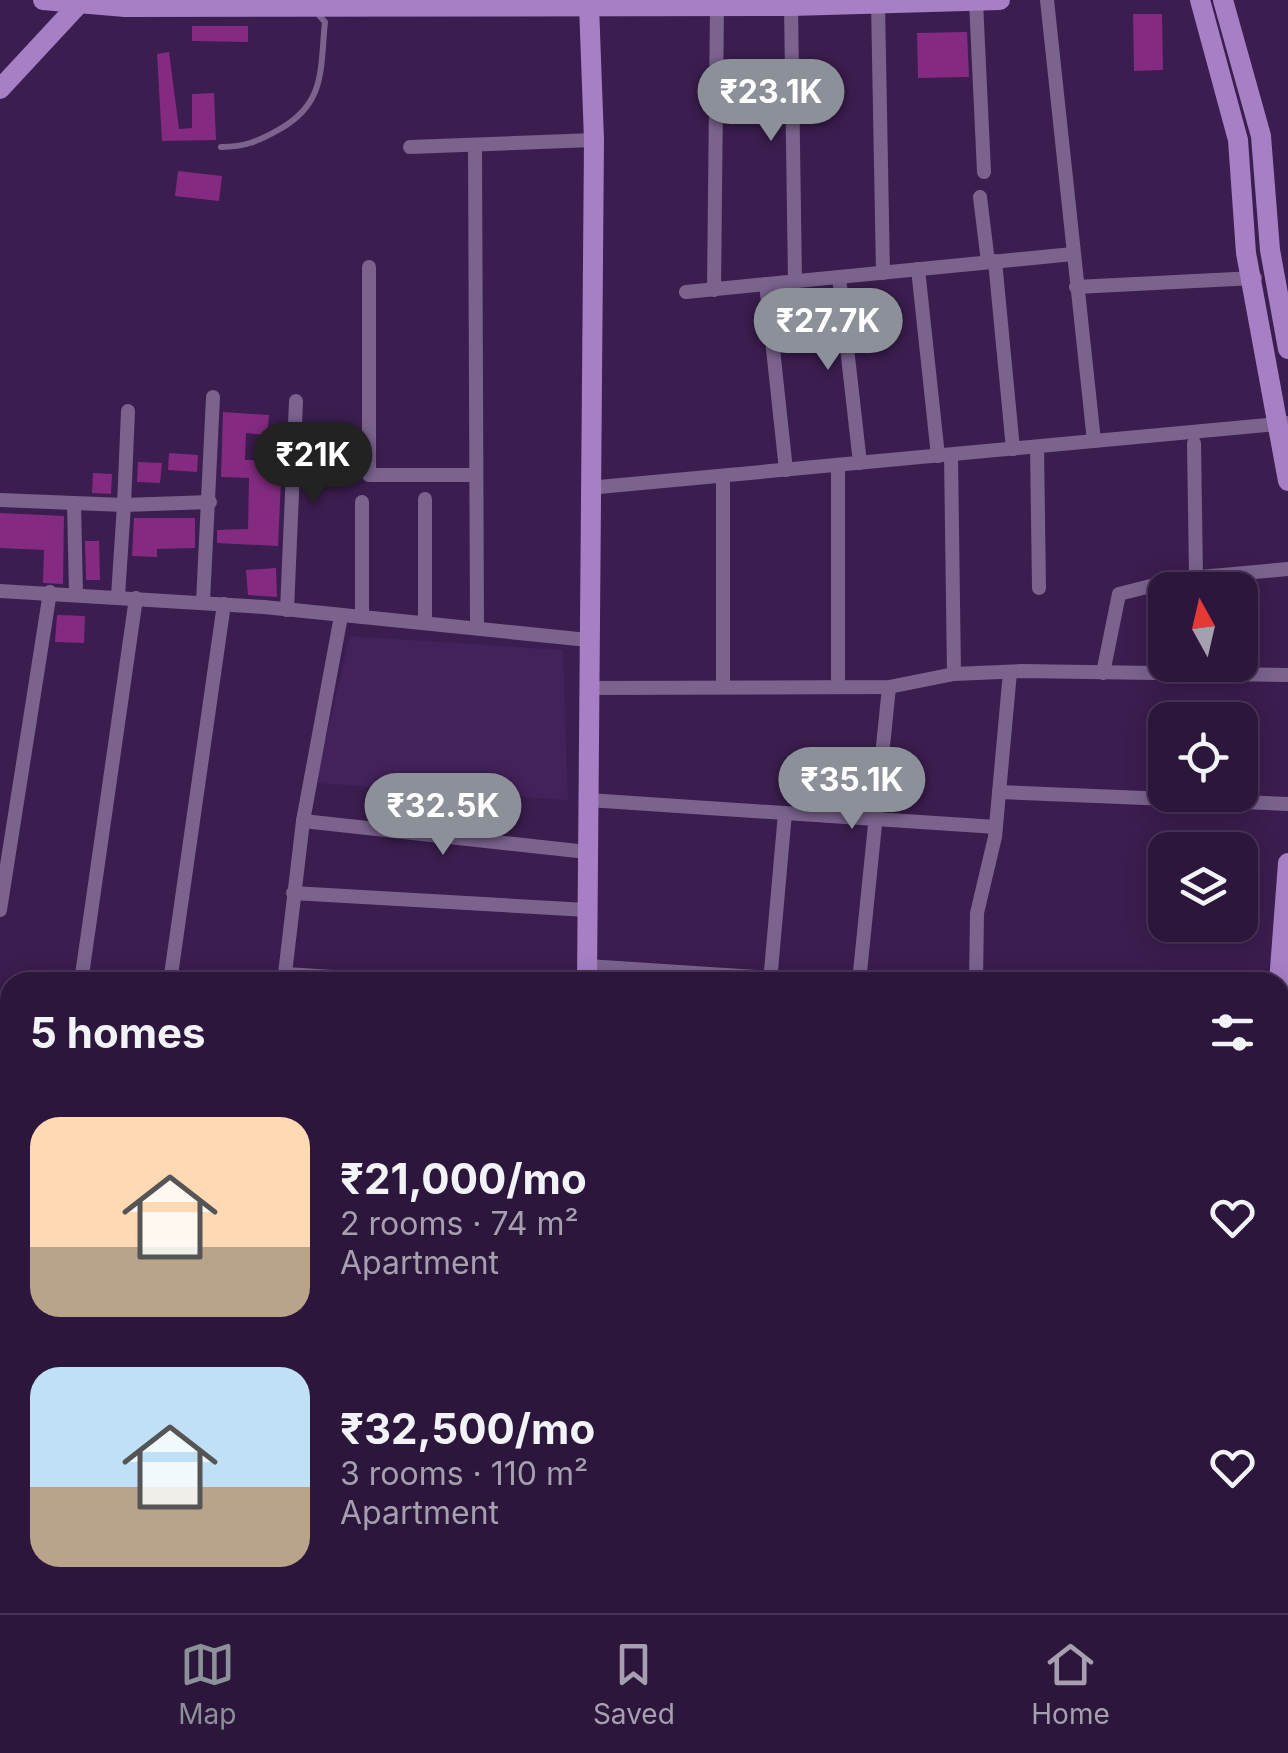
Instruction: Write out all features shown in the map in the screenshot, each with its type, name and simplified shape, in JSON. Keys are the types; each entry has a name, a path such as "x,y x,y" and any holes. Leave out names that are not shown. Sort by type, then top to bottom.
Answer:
{"street":[{"path":"43,0 77,6 791,6 1000,0"},
{"path":"1047,0 1094,442"},
{"path":"1200,0 1238,140 1250,278 1283,424 1288,481"},
{"path":"1224,0 1262,136 1275,277 1288,350"},
{"path":"976,1 984,172"},
{"path":"878,3 882,273"},
{"path":"587,972 588,488 594,140 588,5"},
{"path":"0,89 77,6"},
{"path":"714,290 717,6"},
{"path":"791,6 796,282"},
{"path":"410,148 594,140"},
{"path":"476,145 476,628"},
{"path":"980,197 992,262 1012,449"},
{"path":"686,292 1072,254"},
{"path":"368,267 369,475 476,475"},
{"path":"918,269 945,455 954,674"},
{"path":"839,277 860,463"},
{"path":"1076,287 1275,277"},
{"path":"766,284 786,470"},
{"path":"203,602 213,397"},
{"path":"287,610 296,401"},
{"path":"118,596 128,410"},
{"path":"588,488 1283,424"},
{"path":"1194,442 1196,572"},
{"path":"1037,447 1038,588"},
{"path":"838,465 838,686"},
{"path":"723,476 723,687"},
{"path":"425,499 425,622"},
{"path":"0,500 124,505 210,502"},
{"path":"362,502 362,617"},
{"path":"74,503 76,594"},
{"path":"1249,572 1288,569"},
{"path":"1103,673 1119,594 1148,587"},
{"path":"0,591 203,602 588,640"},
{"path":"0,910 50,592"},
{"path":"82,972 136,598"},
{"path":"171,972 224,604"},
{"path":"285,972 302,821 341,616"},
{"path":"588,688 888,686 954,674 1010,672 1229,671 1288,675"},
{"path":"976,972 977,912 996,827 1010,672"},
{"path":"860,972 888,686"},
{"path":"1000,792 1288,804"},
{"path":"588,800 996,827"},
{"path":"771,972 784,813"},
{"path":"302,821 588,852"},
{"path":"1280,972 1288,863"},
{"path":"293,893 587,910"}],"lane":[{"path":"221,147 247,146 294,121 312,105 324,22 309,3"}],"shaded area":[{"path":"350,636 563,650 568,800 315,783"}],"building":[{"path":"1133,14 1162,14 1163,70 1134,71"},
{"path":"192,26 248,26 248,42 192,41"},
{"path":"967,32 969,77 918,78 917,33"},
{"path":"169,52 179,129 192,128 192,94 214,93 216,140 162,141 157,54"},
{"path":"178,171 222,176 219,201 175,196"},
{"path":"223,412 269,415 267,435 246,433 245,460 282,460 278,546 217,543 217,530 248,529 249,478 221,477"},
{"path":"169,453 198,455 197,472 168,470"},
{"path":"138,462 162,463 160,483 137,482"},
{"path":"93,473 112,474 111,494 92,493"},
{"path":"0,513 64,516 63,584 43,583 44,550 0,548"},
{"path":"134,518 195,518 195,548 157,549 157,557 132,556"},
{"path":"85,541 99,541 100,580 86,580"},
{"path":"276,568 277,597 248,595 246,570"},
{"path":"57,615 85,616 84,643 55,642"}]}
